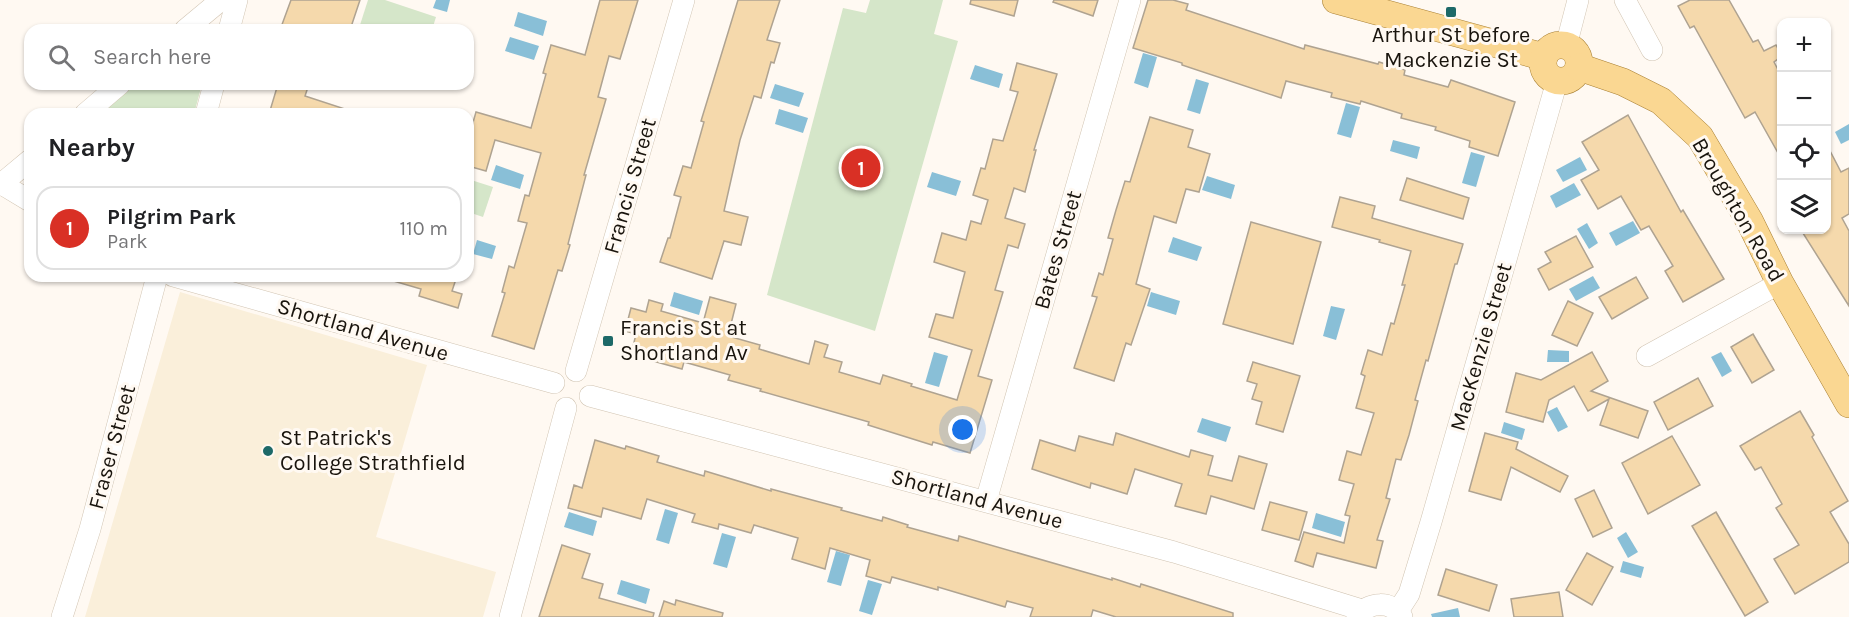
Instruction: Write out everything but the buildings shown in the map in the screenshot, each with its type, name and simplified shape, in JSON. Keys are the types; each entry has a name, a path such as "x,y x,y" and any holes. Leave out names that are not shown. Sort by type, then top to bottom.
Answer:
{"main road":[{"name":"Broughton Road","path":"1336,0 1562,63 1623,82 1661,101 1700,137 1749,220 1780,283 1849,404"}],"street":[{"path":"192,24 221,0"},
{"path":"231,24 237,0"},
{"name":"Francis Street","path":"576,371 684,0"},
{"name":"Bates Street","path":"986,501 1130,0"},
{"name":"MacKenzie Street","path":"1400,614 1409,594 1431,522 1578,0"},
{"path":"1625,0 1652,50"},
{"path":"92,108 113,90"},
{"path":"208,108 212,90"},
{"path":"24,165 0,184 24,198"},
{"name":"Fraser Street","path":"62,617 90,529 155,282"},
{"name":"Shortland Avenue","path":"193,282 554,383"},
{"path":"1647,356 1780,283"},
{"path":"576,371 587,378 590,383 590,396 577,408 566,408 556,401 554,383 556,378 565,372 576,371"},
{"name":"Shortland Avenue","path":"590,396 1174,552 1360,614"},
{"path":"510,617 566,408"},
{"path":"1360,614 1370,605 1389,606 1400,614"}],"shaded area":[{"name":"St Patrick's College Strathfield","path":"180,292 427,365 376,537 496,572 483,617 85,617"}],"green space":[{"path":"368,0 385,0 436,17 434,24 360,24"},
{"path":"870,0 943,0 934,34 958,41 875,331 767,295 843,8 866,13"},
{"path":"124,90 200,90 196,108 101,108"},
{"path":"474,181 493,187 483,217 474,214"}],"water":[{"path":"436,0 450,0 447,12 433,8"},
{"path":"518,12 547,21 543,36 514,26"},
{"path":"510,37 539,46 534,60 505,51"},
{"path":"1143,53 1157,57 1148,88 1134,83"},
{"path":"975,65 1003,74 999,88 970,79"},
{"path":"1196,79 1209,83 1200,114 1187,110"},
{"path":"775,84 804,93 799,107 770,98"},
{"path":"1346,103 1360,107 1351,138 1337,134"},
{"path":"779,109 808,118 803,133 775,124"},
{"path":"1849,124 1849,140 1841,144 1835,132"},
{"path":"1393,140 1420,147 1417,159 1390,151"},
{"path":"1471,152 1485,156 1476,187 1462,183"},
{"path":"1580,157 1587,170 1563,182 1556,170"},
{"path":"496,165 524,175 520,189 491,180"},
{"path":"932,172 961,181 956,196 927,187"},
{"path":"1207,176 1235,185 1231,199 1202,190"},
{"path":"1574,183 1581,195 1556,208 1550,196"},
{"path":"1633,221 1640,233 1616,246 1609,233"},
{"path":"1587,223 1598,243 1589,249 1577,229"},
{"path":"1173,237 1202,247 1197,261 1168,252"},
{"path":"477,240 496,246 492,259 474,254"},
{"path":"1593,276 1600,288 1576,301 1569,289"},
{"path":"674,292 703,301 699,315 670,306"},
{"path":"1151,292 1180,301 1176,315 1147,306"},
{"path":"1331,306 1345,309 1336,340 1323,336"},
{"path":"1548,350 1569,351 1569,362 1547,362"},
{"path":"934,352 948,356 939,387 925,383"},
{"path":"1721,352 1732,371 1722,377 1711,357"},
{"path":"1557,407 1568,427 1558,432 1547,412"},
{"path":"1202,418 1231,427 1226,442 1197,432"},
{"path":"1504,422 1525,429 1522,440 1501,433"},
{"path":"665,509 678,513 669,544 656,540"},
{"path":"569,512 597,521 593,536 564,527"},
{"path":"1316,513 1345,522 1341,537 1312,528"},
{"path":"1626,532 1638,552 1628,558 1617,538"},
{"path":"722,533 736,537 727,568 713,564"},
{"path":"836,551 850,555 841,586 827,582"},
{"path":"1623,561 1644,567 1641,578 1620,572"},
{"path":"621,580 650,589 646,604 617,594"},
{"path":"868,580 882,584 872,615 859,611"},
{"path":"1458,608 1460,617 1432,617 1431,614"}],"place":[{"name":"Arthur St before Mackenzie St","path":"1451,12"},
{"name":"Pilgrim Park","path":"861,168"},
{"name":"Francis St at Shortland Av","path":"608,341"},
{"name":"St Patrick's College Strathfield","path":"268,451"}]}
